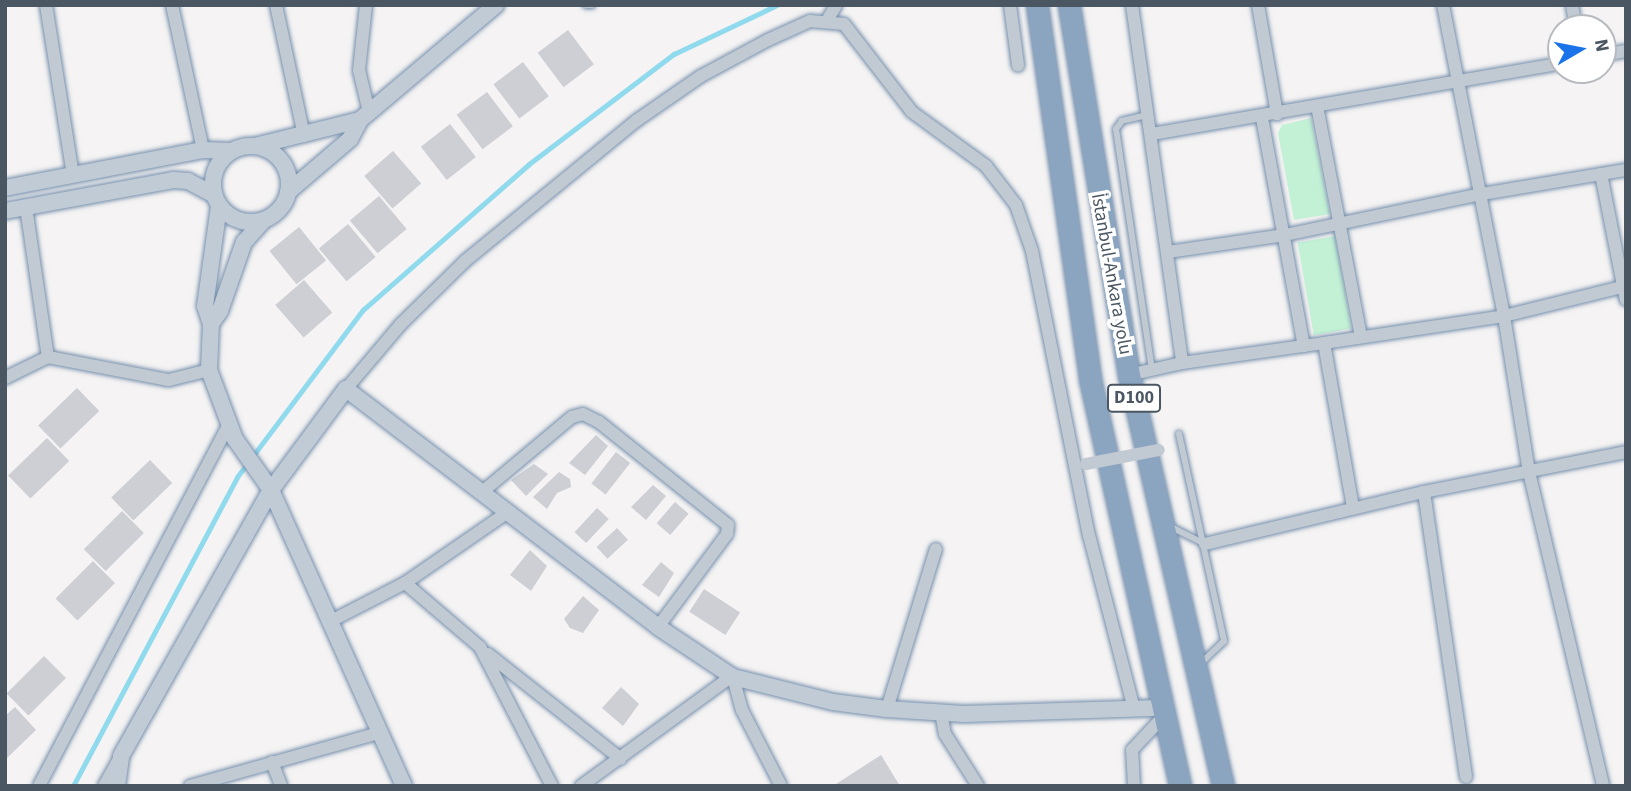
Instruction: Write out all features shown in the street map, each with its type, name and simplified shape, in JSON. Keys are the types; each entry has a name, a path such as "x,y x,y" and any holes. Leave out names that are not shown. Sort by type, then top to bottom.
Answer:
{"highway":[{"name":"İstanbul-Ankara yolu","path":"1037,5 1090,379 1161,713 1180,786"},
{"name":"İstanbul-Ankara yolu","path":"1069,5 1129,375 1194,671 1223,786"}],"street":[{"path":"46,5 73,175"},
{"path":"172,5 203,150"},
{"path":"276,5 304,136"},
{"path":"365,116 359,70 366,5"},
{"path":"288,192 350,139 365,116 496,5"},
{"path":"828,19 836,5"},
{"path":"1010,5 1018,65"},
{"path":"1132,5 1182,363"},
{"path":"1258,5 1277,114"},
{"path":"1443,5 1456,80 1482,194 1529,472 1603,786"},
{"path":"104,786 271,490 346,389 401,324 465,261 636,121 701,76 768,40 810,21 828,19 844,23 858,36 885,81 912,112 986,166 1016,205 1032,251 1089,535 1134,709"},
{"path":"1152,134 1262,118 1547,65"},
{"path":"1317,106 1361,337"},
{"path":"5,188 203,150 231,151 304,136 341,121 365,116"},
{"path":"1262,118 1304,346"},
{"path":"211,324 220,311 244,242 264,220 284,204 288,192 285,167 267,149 255,146"},
{"path":"231,151 215,170 216,201 205,306 211,324 209,370 232,431 271,490 404,786"},
{"path":"1168,252 1285,235 1482,194 1626,170"},
{"path":"1601,174 1626,300"},
{"path":"5,211 174,180 188,181 239,221 264,220"},
{"path":"26,207 48,357"},
{"path":"1129,375 1182,363 1504,316 1624,286"},
{"path":"1324,343 1353,508"},
{"path":"5,377 48,357 169,380 209,370"},
{"path":"346,389 658,627 733,677 834,702 887,709 941,712 1134,709 1161,713 1132,750 1133,786"},
{"path":"481,493 572,417 583,414 599,422 728,524 727,534 658,627"},
{"path":"39,786 232,431"},
{"path":"1086,464 1159,450"},
{"path":"1205,544 1424,492 1626,453"},
{"path":"1424,492 1466,777"},
{"path":"329,622 405,583 508,512"},
{"path":"887,709 936,549"},
{"path":"405,583 480,647 621,759"},
{"path":"480,647 552,786"},
{"path":"581,786 733,677"},
{"path":"733,677 742,710 781,786"},
{"path":"941,712 945,734 978,786"},
{"path":"190,786 378,733"},
{"path":"117,786 121,755"},
{"path":"272,762 281,786"}],"lane":[{"path":"586,5 592,5"},
{"path":"1149,115 1122,121 1116,130 1152,370"},
{"path":"1179,434 1224,640 1194,671"},
{"path":"1161,522 1205,544"}],"green space":[{"path":"1311,118 1330,214 1294,220 1278,133 1282,125"},
{"path":"1335,236 1351,329 1314,335 1298,243"}],"building":[{"path":"568,30 594,64 564,87 538,53"},
{"path":"523,62 549,96 519,119 493,84"},
{"path":"487,92 513,126 483,149 457,115"},
{"path":"450,124 476,157 447,180 421,147"},
{"path":"393,151 421,183 393,208 364,176"},
{"path":"379,196 407,229 378,253 350,220"},
{"path":"348,224 376,257 347,281 319,248"},
{"path":"299,227 326,260 297,284 269,251"},
{"path":"304,280 332,312 304,337 275,305"},
{"path":"77,388 99,411 60,449 38,426"},
{"path":"596,435 608,446 585,475 569,463"},
{"path":"47,438 69,461 30,499 8,476"},
{"path":"616,452 630,463 606,495 591,484"},
{"path":"150,460 172,483 133,521 111,498"},
{"path":"534,464 548,474 526,496 511,480"},
{"path":"559,472 570,479 571,487 557,493 547,509 533,497"},
{"path":"653,485 666,496 646,520 631,507"},
{"path":"675,502 689,514 670,535 657,523"},
{"path":"597,508 609,519 586,543 574,532"},
{"path":"122,511 144,533 106,571 84,549"},
{"path":"617,528 628,540 607,559 597,547"},
{"path":"530,550 547,566 531,591 510,575"},
{"path":"93,561 115,583 77,620 56,598"},
{"path":"661,562 674,573 659,597 642,585"},
{"path":"704,589 740,612 725,635 689,612"},
{"path":"583,596 599,610 583,633 570,628 564,619"},
{"path":"44,656 66,678 28,715 7,693"},
{"path":"621,687 639,704 623,726 602,708"},
{"path":"15,707 36,730 5,760 5,716"},
{"path":"881,755 900,786 833,786"}],"waterway":[{"path":"73,786 237,477 363,310 529,164 674,54 777,5"}]}
